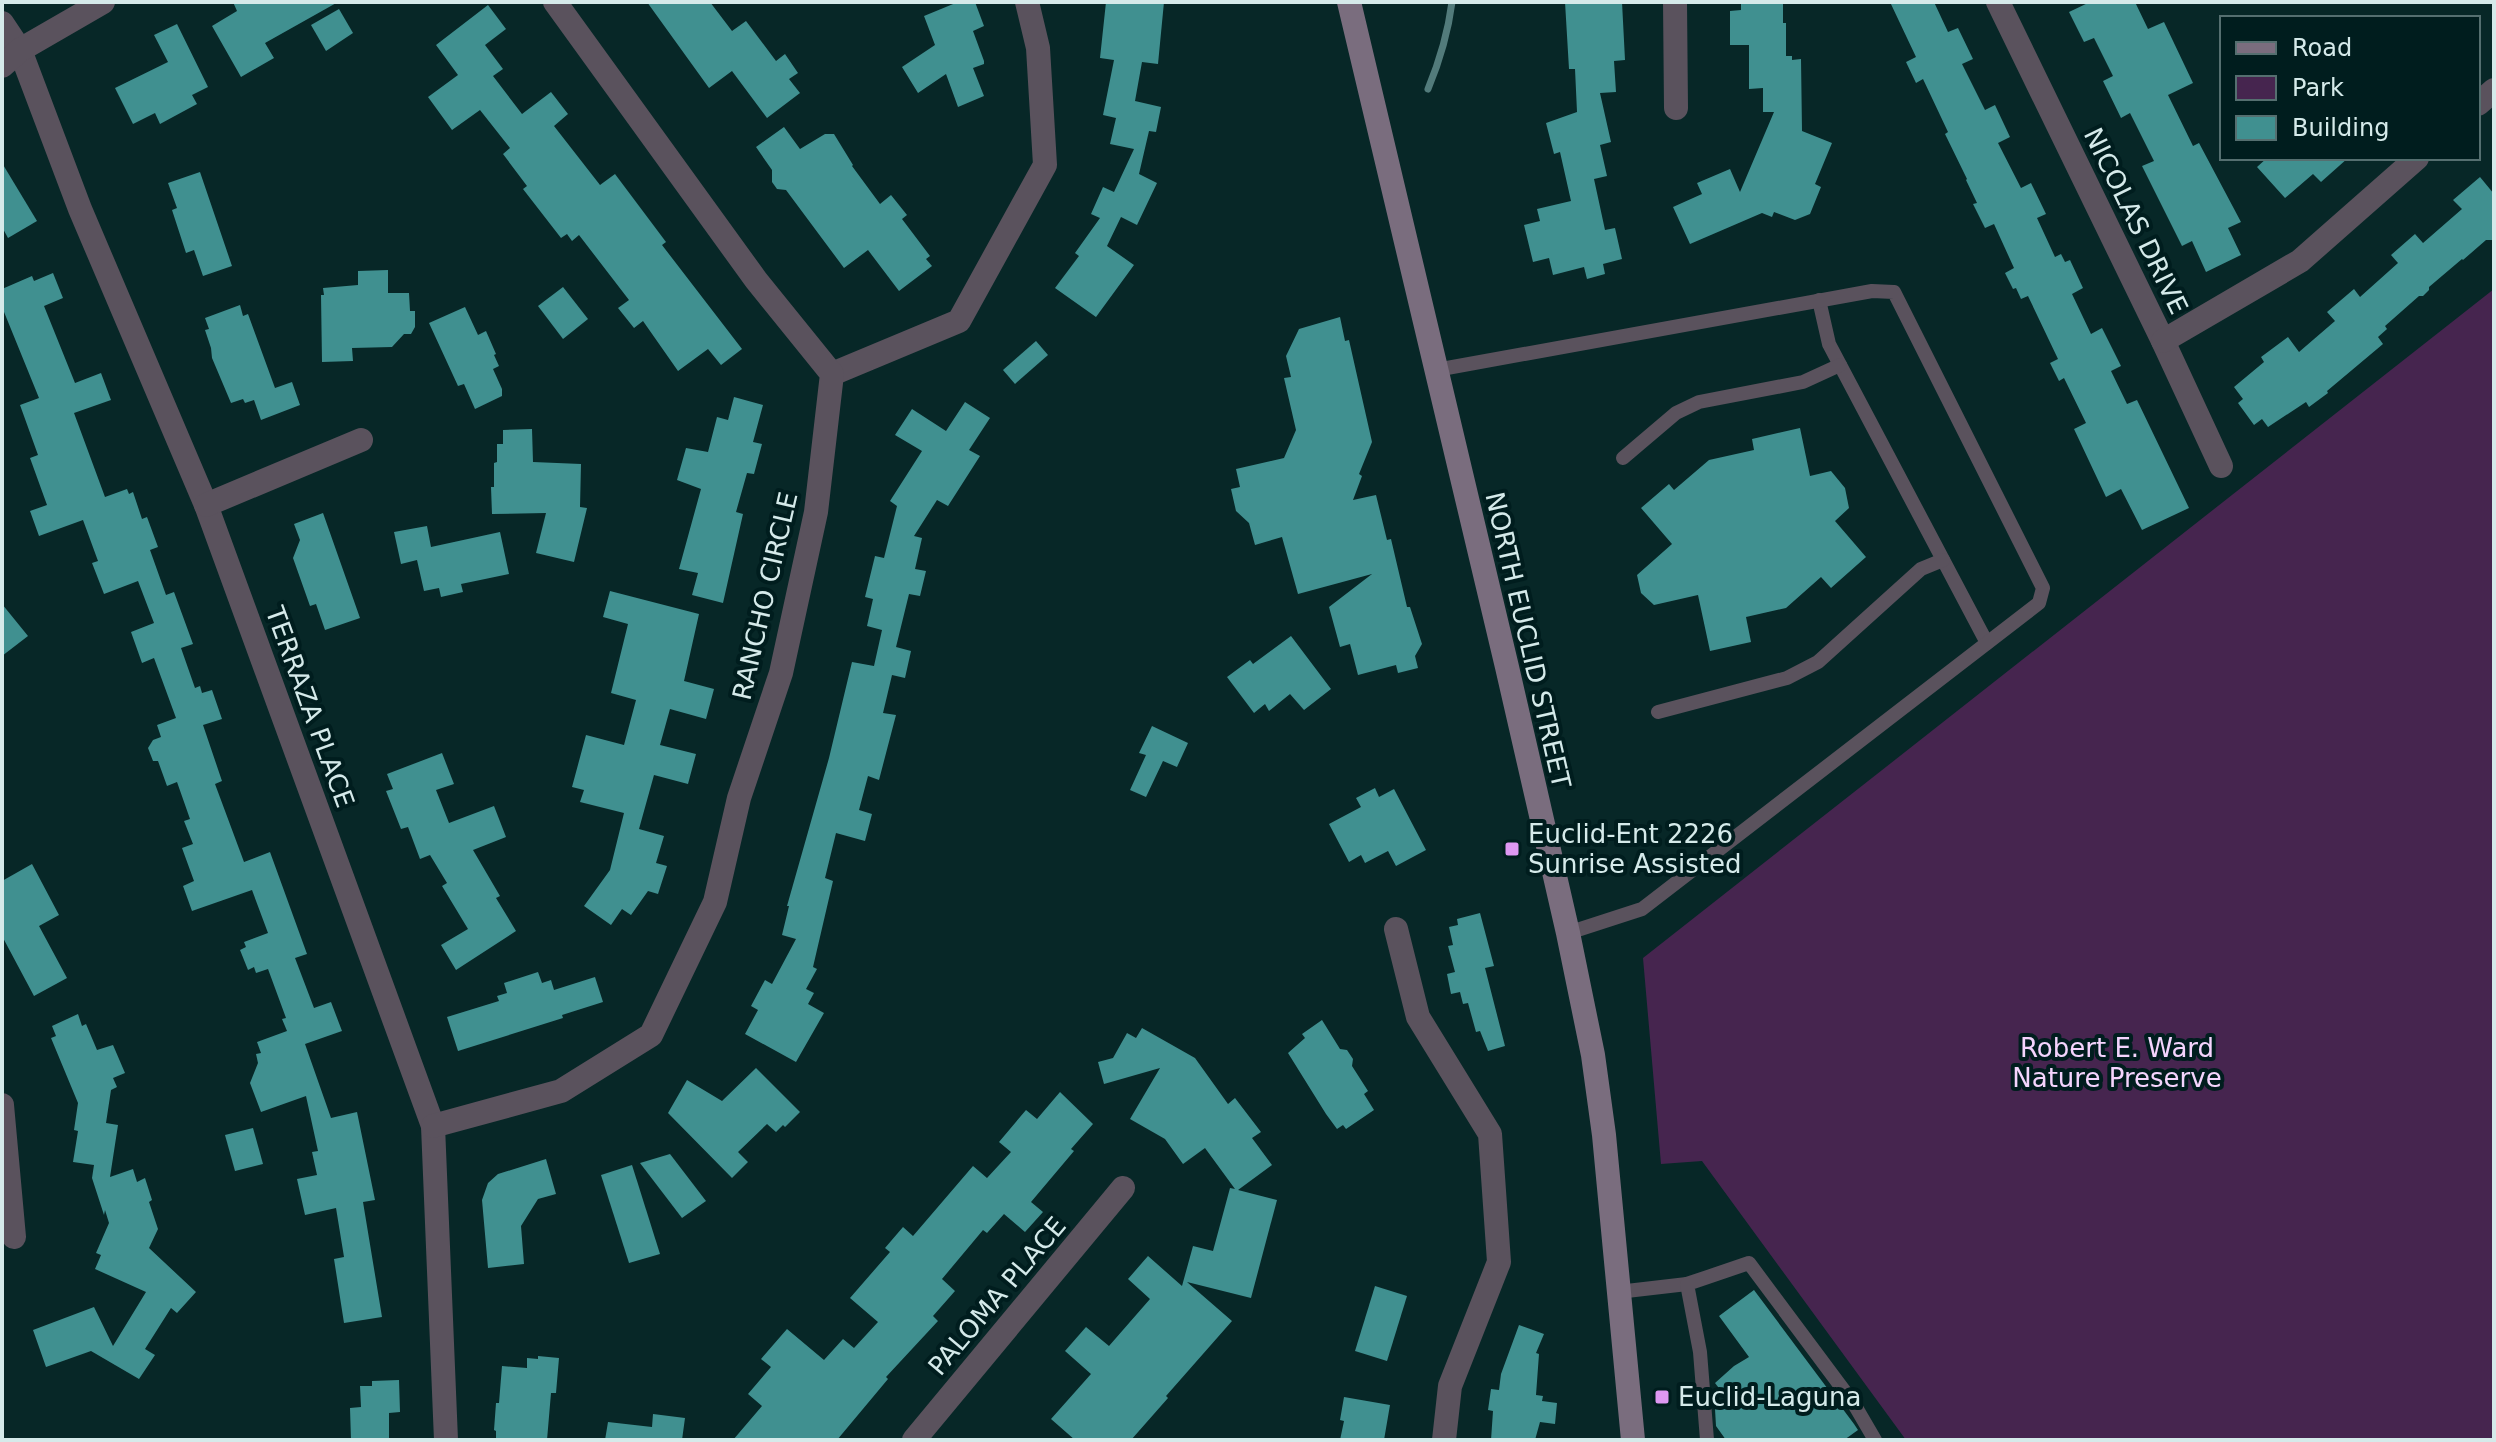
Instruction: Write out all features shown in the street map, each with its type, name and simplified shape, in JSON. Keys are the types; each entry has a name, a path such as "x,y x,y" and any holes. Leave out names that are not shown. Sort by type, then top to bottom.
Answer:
{"main road":[{"name":"NORTH EUCLID STREET","path":"1349,2 1568,933 1593,1055 1604,1135 1633,1440"}],"street":[{"path":"11,58 103,2"},
{"path":"555,2 756,280 832,374 959,321 1045,165 1038,48 1027,2"},
{"path":"1675,2 1676,108"},
{"name":"NICOLAS DRIVE","path":"1998,2 2221,466"},
{"name":"TERRAZA PLACE","path":"2,23 11,58 80,209 206,505 433,1126 446,1440"},
{"path":"2163,341 2300,261 2415,160"},
{"name":"RANCHO CIRCLE","path":"433,1126 561,1091 651,1035 715,902 739,798 781,673 816,512 832,374"},
{"path":"206,505 361,440"},
{"path":"1396,929 1418,1017 1490,1134 1499,1262 1450,1386 1444,1440"},
{"path":"2,1105 14,1237"},
{"name":"PALOMA PLACE","path":"914,1440 1123,1188"}],"lane":[{"path":"1436,370 1819,300 1872,291 1894,292 2043,588 2039,603 1642,909 1568,933"},
{"path":"1819,300 1829,344 1987,643"},
{"path":"1623,458 1676,413 1699,402 1803,382 1840,365"},
{"path":"1658,712 1787,678 1818,662 1921,569 1943,560"},
{"path":"1618,1292 1687,1284 1749,1263 1854,1404 1875,1440"},
{"path":"1687,1284 1700,1352 1707,1440"}],"green space":[{"name":"Robert E. Ward Nature Preserve","path":"2494,289 2494,1440 1906,1440 1702,1161 1661,1164 1643,958"}],"building":[{"path":"233,2 338,2 265,43 274,58 241,77 212,26 237,11"},
{"path":"647,2 710,2 732,31 746,21 776,61 785,54 798,73 789,79 800,93 767,118 732,71 709,88"},
{"path":"958,2 975,2 984,26 973,31 984,64 973,68 984,96 958,107 946,74 918,93 902,67 935,45 924,16"},
{"path":"1106,2 1164,2 1158,64 1142,62 1135,101 1161,107 1156,132 1149,131 1139,174 1157,183 1137,225 1121,217 1107,246 1134,265 1096,317 1055,288 1079,256 1075,253 1100,218 1091,214 1103,187 1114,192 1134,149 1110,144 1116,118 1103,115 1114,60 1100,58"},
{"path":"1565,2 1622,2 1625,60 1614,61 1616,92 1600,93 1611,142 1600,145 1607,176 1594,179 1605,230 1615,228 1622,259 1603,264 1605,274 1587,279 1584,267 1553,275 1549,258 1533,262 1524,225 1540,221 1537,209 1571,201 1560,152 1554,154 1546,123 1577,112 1575,69 1569,69"},
{"path":"1741,2 1783,2 1786,56 1792,56 1792,60 1801,59 1802,131 1832,143 1815,184 1821,187 1810,214 1795,220 1774,212 1772,217 1762,213 1690,244 1673,207 1702,194 1697,183 1730,169 1740,192 1774,112 1763,112 1763,88 1749,89 1749,45 1730,45 1730,11 1741,10"},
{"path":"1890,2 1934,2 1948,32 1958,28 1973,59 1962,64 1985,110 1995,105 2010,137 1998,143 2021,188 2031,183 2046,214 2037,218 2055,257 2061,254 2065,262 2070,260 2083,288 2072,294 2091,334 2102,328 2121,366 2111,371 2127,404 2137,400 2189,508 2142,530 2121,489 2106,497 2074,429 2086,423 2064,378 2059,381 2050,363 2058,359 2028,296 2021,299 2005,273 2014,268 1994,224 1985,228 1973,204 1977,203 1923,79 1916,83 1906,62 1916,57"},
{"path":"2090,2 2135,2 2148,29 2164,22 2193,83 2168,95 2193,146 2199,143 2241,222 2228,228 2241,255 2206,272 2192,241 2182,246 2142,166 2154,161 2130,113 2121,118 2103,81 2113,76 2094,38 2084,42 2069,12"},
{"path":"488,5 506,29 485,45 503,69 493,76 522,114 551,92 568,114 554,126 600,185 615,174 666,242 662,245 742,349 721,365 708,349 678,371 643,321 634,328 618,308 629,300 579,235 572,241 567,234 561,238 523,189 527,186 503,154 510,148 480,110 452,130 428,97 458,75 436,45"},
{"path":"339,9 353,33 326,51 311,25"},
{"path":"177,24 208,87 192,95 197,104 160,124 155,113 133,124 115,88 168,62 154,35"},
{"path":"784,127 800,149 825,134 834,134 852,166 880,204 891,195 907,215 902,219 930,256 926,259 932,266 899,291 868,250 844,268 786,190 777,189 772,182 772,170 756,147"},
{"path":"2265,160 2346,160 2321,182 2313,174 2285,198 2257,167"},
{"path":"2,163 37,221 8,238 2,227"},
{"path":"200,172 232,266 203,276 194,250 186,253 172,210 177,208 168,183"},
{"path":"2480,177 2494,194 2494,240 2486,240 2385,326 2387,329 2378,337 2383,344 2328,393 2309,407 2306,402 2268,427 2262,419 2254,425 2238,403 2243,399 2234,387 2264,362 2261,357 2288,337 2299,352 2335,321 2327,312 2354,289 2360,297 2398,263 2391,255 2415,234 2423,243 2462,209 2453,200"},
{"path":"388,270 388,293 409,293 410,311 415,311 415,327 411,334 404,334 392,347 352,348 353,361 322,362 323,288 358,285 358,271"},
{"path":"53,273 63,298 44,306 75,383 101,373 111,400 74,413 105,497 127,489 129,494 133,492 142,519 147,517 158,547 150,550 166,595 174,592 193,644 181,648 195,688 200,686 202,693 212,690 222,719 203,725 222,781 215,784 244,862 270,852 307,954 295,958 314,1008 331,1002 342,1031 305,1044 331,1118 357,1112 375,1200 363,1202 382,1317 344,1323 334,1259 344,1257 336,1208 305,1215 297,1179 317,1175 312,1152 318,1151 306,1096 261,1112 250,1083 258,1063 256,1054 261,1053 257,1042 287,1031 282,1019 286,1018 268,969 256,973 254,967 248,970 240,950 246,947 244,942 268,933 252,890 192,911 183,886 194,881 182,848 193,844 184,821 190,819 177,782 167,786 158,761 153,761 148,748 153,740 161,737 157,725 176,718 154,658 142,663 131,632 154,623 138,581 104,594 92,563 98,561 83,520 39,536 30,511 47,505 30,458 38,455 20,405 39,398 2,307 2,289 32,276 34,281"},
{"path":"563,287 588,319 563,339 538,306"},
{"path":"240,305 243,316 248,314 275,388 292,382 300,405 261,420 254,400 245,403 243,399 231,403 212,358 205,330 209,329 205,318"},
{"path":"465,307 478,335 486,331 496,354 499,366 493,369 502,389 502,396 475,409 464,384 458,386 429,323"},
{"path":"1340,317 1345,341 1349,340 1372,442 1353,500 1376,495 1387,540 1391,539 1407,607 1410,607 1422,644 1415,656 1418,668 1398,673 1396,665 1358,675 1350,644 1340,647 1329,607 1372,574 1298,594 1282,537 1255,545 1249,523 1236,511 1231,489 1240,487 1236,469 1284,458 1296,430 1284,378 1291,377 1286,356 1299,329"},
{"path":"1036,341 1048,355 1015,384 1003,370"},
{"path":"734,397 763,405 753,442 762,444 754,474 747,473 736,512 743,514 723,603 692,595 698,573 679,569 701,489 677,480 686,448 708,452 717,417 728,420"},
{"path":"965,402 990,418 969,450 980,456 948,506 937,500 914,536 922,538 915,569 926,571 920,596 909,594 896,647 911,651 905,678 892,675 883,713 896,715 879,780 868,776 859,810 872,814 865,841 836,833 825,878 833,881 813,967 817,969 806,989 814,993 808,1004 824,1013 796,1062 745,1034 758,1010 751,1006 765,980 772,984 796,939 782,935 787,906 829,758 852,662 874,666 882,630 867,626 873,599 865,597 875,556 884,558 897,506 890,501 922,451 895,435 912,409 946,431"},
{"path":"1800,428 1810,476 1831,471 1845,488 1849,508 1835,521 1866,557 1831,588 1821,577 1786,608 1746,617 1751,642 1710,651 1698,595 1654,605 1641,593 1637,575 1672,544 1641,508 1669,484 1674,490 1709,460 1754,450 1752,439"},
{"path":"532,429 533,462 581,464 580,507 587,508 574,562 536,553 546,513 492,514 494,463 497,462 497,444 503,444 503,430"},
{"path":"323,513 360,618 325,630 316,604 310,606 293,558 300,540 294,524"},
{"path":"427,526 431,547 500,532 509,574 461,584 463,592 441,597 439,588 424,591 417,560 401,564 394,532"},
{"path":"610,591 699,614 684,681 714,689 706,719 670,709 660,745 696,754 688,784 654,775 639,829 664,836 656,863 667,866 658,894 648,891 631,915 622,909 611,925 584,906 610,870 624,813 580,802 584,790 572,787 586,735 624,745 636,700 611,693 628,624 603,617"},
{"path":"2,604 28,636 2,656"},
{"path":"1291,636 1331,689 1304,710 1290,694 1269,711 1265,704 1254,713 1227,677 1250,660 1253,664"},
{"path":"1152,726 1188,743 1177,767 1163,761 1146,797 1130,790 1146,755 1139,753"},
{"path":"442,753 454,784 436,790 449,823 494,806 506,837 473,850 516,931 456,970 441,945 468,929 442,886 447,883 430,855 420,859 408,827 401,829 386,791 393,789 387,774"},
{"path":"1375,788 1379,797 1394,789 1426,850 1396,866 1388,851 1365,863 1361,855 1349,862 1329,824 1361,807 1356,798"},
{"path":"32,864 59,915 39,926 67,978 34,996 2,936 2,881"},
{"path":"1480,913 1494,966 1485,968 1505,1046 1488,1051 1480,1031 1476,1032 1468,1003 1463,1004 1460,992 1451,994 1447,974 1455,972 1448,946 1453,945 1449,927 1458,925 1457,919"},
{"path":"538,972 542,983 551,980 554,990 595,977 603,1002 458,1051 447,1017 499,1001 497,996 507,993 504,983"},
{"path":"78,1014 82,1026 86,1024 97,1050 113,1045 125,1073 113,1078 117,1087 111,1090 106,1123 118,1125 110,1177 133,1169 137,1182 145,1178 158,1229 149,1248 196,1292 177,1313 171,1308 145,1349 155,1355 139,1379 91,1351 46,1367 33,1330 94,1307 113,1346 146,1292 95,1269 101,1255 96,1253 109,1223 92,1178 94,1165 73,1162 78,1103 51,1038 56,1036 52,1026"},
{"path":"1322,1020 1340,1049 1347,1050 1353,1059 1352,1066 1368,1091 1364,1094 1374,1110 1346,1129 1343,1125 1337,1129 1288,1053 1305,1038 1302,1034"},
{"path":"1142,1028 1195,1058 1228,1104 1235,1098 1261,1132 1252,1138 1272,1165 1238,1190 1277,1200 1251,1298 1187,1282 1232,1321 1166,1396 1168,1398 1131,1440 1075,1440 1051,1419 1091,1374 1065,1351 1086,1327 1109,1346 1150,1299 1128,1279 1148,1256 1182,1286 1193,1246 1213,1251 1230,1188 1235,1189 1205,1148 1183,1164 1165,1139 1130,1119 1160,1068 1104,1084 1098,1062 1113,1058 1127,1033 1136,1038"},
{"path":"756,1068 800,1112 776,1132 767,1124 738,1152 748,1162 732,1178 668,1113 687,1080 722,1101"},
{"path":"1060,1092 1093,1124 1031,1202 1043,1212 1025,1232 1004,1214 987,1233 983,1230 942,1279 955,1291 933,1316 938,1321 886,1377 888,1379 837,1440 733,1440 762,1406 748,1394 771,1367 761,1359 787,1329 824,1360 843,1339 854,1348 878,1322 850,1298 890,1252 885,1248 903,1227 913,1236 973,1166 987,1178 1011,1152 999,1142 1026,1110 1037,1119"},
{"path":"253,1128 263,1164 235,1171 225,1135"},
{"path":"670,1154 706,1201 682,1218 640,1163"},
{"path":"546,1159 556,1194 538,1199 521,1226 524,1264 488,1268 482,1200 488,1183 498,1174"},
{"path":"632,1165 660,1254 629,1263 601,1175"},
{"path":"1375,1286 1407,1296 1387,1361 1355,1351"},
{"path":"1754,1290 1858,1430 1844,1440 1726,1440 1716,1426 1715,1409 1728,1400 1715,1383 1749,1357 1719,1316"},
{"path":"1519,1325 1544,1334 1536,1353 1539,1354 1536,1395 1543,1396 1542,1401 1557,1403 1555,1424 1540,1422 1535,1440 1491,1440 1493,1411 1488,1410 1491,1389 1499,1390 1501,1374"},
{"path":"538,1356 559,1358 556,1393 551,1393 547,1440 496,1440 496,1403 499,1403 502,1366 527,1368 527,1358 538,1359"},
{"path":"399,1380 400,1412 389,1413 389,1440 351,1440 350,1408 361,1407 360,1386 372,1386 372,1381"},
{"path":"1344,1397 1390,1405 1384,1440 1340,1440"},
{"path":"653,1414 685,1418 682,1440 605,1440 608,1422 652,1427"}],"waterway":[{"path":"1428,89 1443,46 1452,2"}],"place":[{"name":"Euclid-Ent 2226 Sunrise Assisted","path":"1512,849"},
{"name":"Euclid-Laguna","path":"1662,1397"}]}
